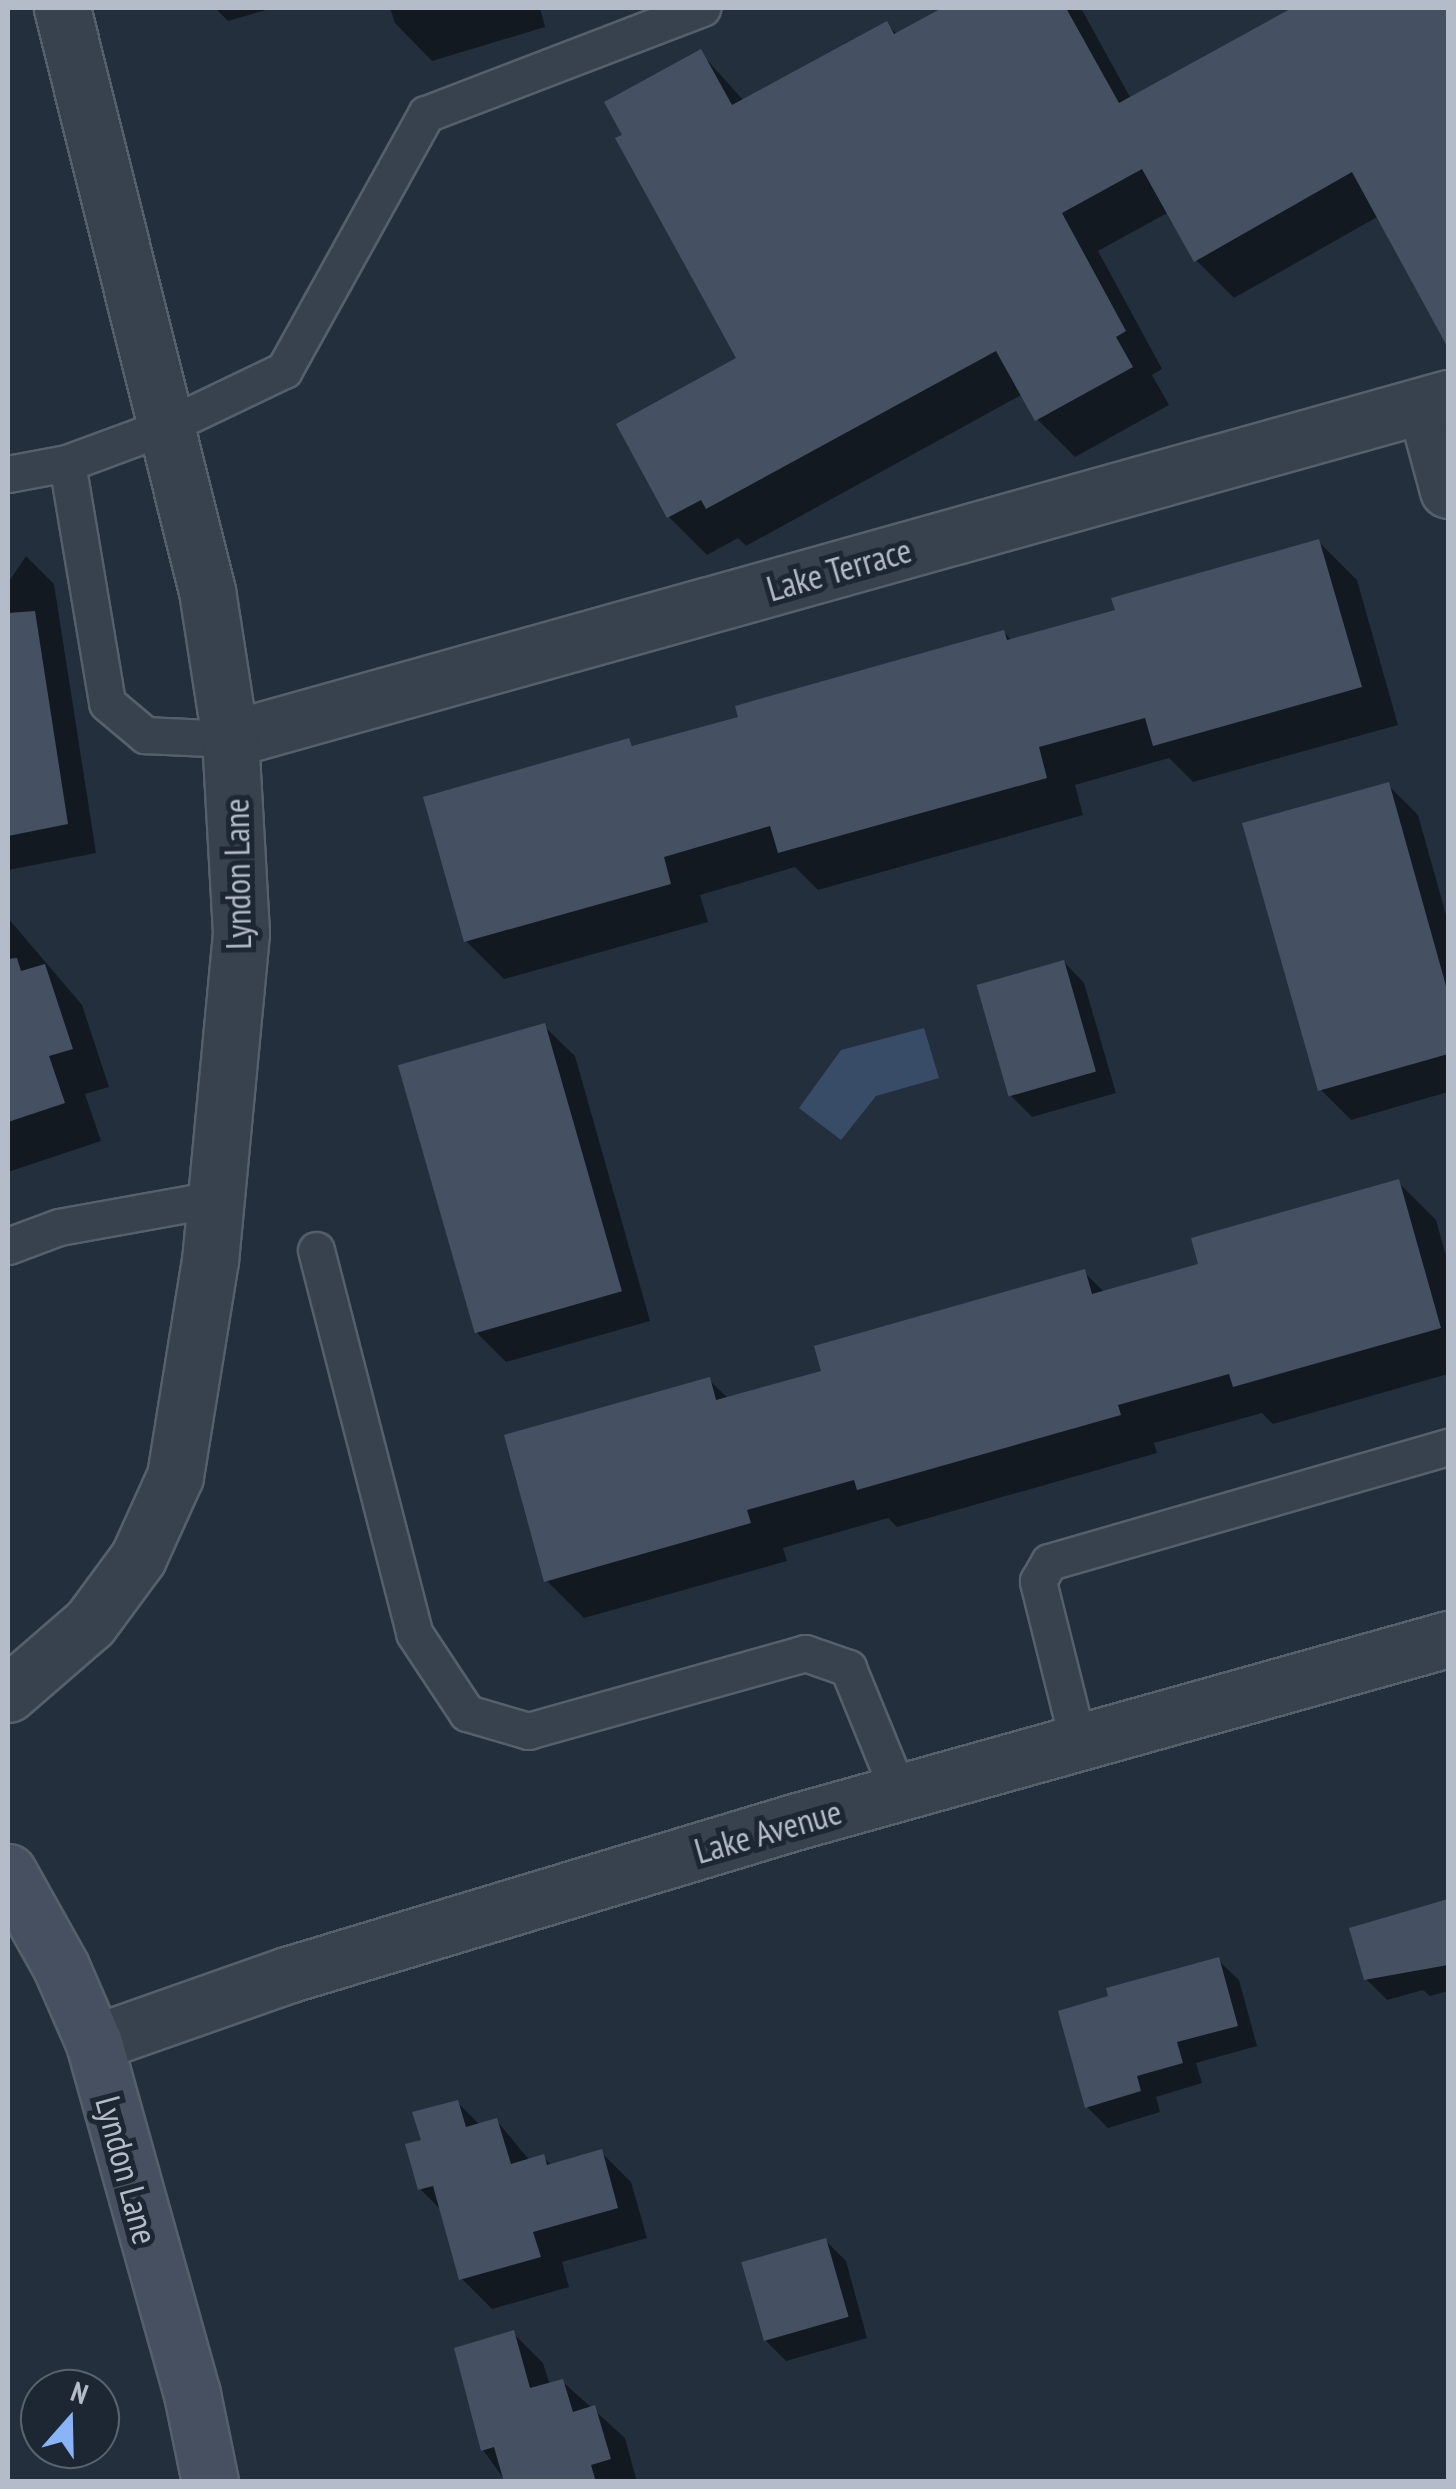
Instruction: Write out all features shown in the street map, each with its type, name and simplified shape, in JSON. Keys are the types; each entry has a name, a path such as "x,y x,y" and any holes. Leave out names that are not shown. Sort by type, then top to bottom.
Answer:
{"main road":[{"name":"Lyndon Lane","path":"8,1872 62,1967 94,2043 192,2394 210,2482"}],"street":[{"name":"Lyndon Lane","path":"8,1694 90,1623 138,1558 175,1476 215,1199 241,932 230,739 207,591 62,8"},
{"path":"1437,401 1448,490"},
{"name":"Lake Terrace","path":"230,739 1437,401"},
{"name":"Lake Avenue","path":"94,2043 287,1975 900,1793 1448,1639"}],"lane":[{"path":"8,474 67,463 167,426 284,370 426,114 702,8"},
{"path":"67,463 107,703 144,735 230,739"},
{"path":"8,1246 58,1227 215,1199"},
{"path":"316,1250 414,1633 468,1713 528,1730 806,1652 848,1668 900,1793"},
{"path":"1078,1742 1038,1582 1049,1562 1448,1447"}],"water":[{"path":"924,1028 939,1078 876,1096 841,1140 799,1108 841,1050"}],"building":[{"path":"942,8 1066,8 1119,103 1292,8 1448,8 1448,348 1352,172 1194,262 1142,169 1062,213 1126,331 1116,337 1133,367 1035,421 996,351 706,509 701,500 667,518 616,424 736,358 615,138 622,135 604,102 701,49 732,105 887,21 894,34"},
{"path":"1319,539 1362,687 1153,746 1145,718 1039,747 1047,778 778,853 770,826 664,857 671,884 464,942 423,797 629,738 632,746 738,717 735,706 1004,630 1007,640 1115,610 1111,598"},
{"path":"35,611 68,824 8,836 8,613"},
{"path":"1389,782 1448,993 1448,1054 1318,1091 1242,823"},
{"path":"17,958 21,971 45,964 73,1049 49,1056 65,1103 8,1122 8,959"},
{"path":"1064,960 1096,1072 1008,1097 977,985"},
{"path":"545,1023 622,1291 475,1333 398,1065"},
{"path":"1399,1179 1441,1328 1233,1387 1229,1374 1118,1405 1121,1415 857,1490 854,1480 747,1510 751,1523 544,1582 504,1435 710,1377 716,1400 821,1371 814,1346 1085,1269 1092,1294 1198,1264 1191,1238"},
{"path":"1448,1899 1448,1965 1364,1980 1349,1928"},
{"path":"1219,1957 1238,2026 1177,2042 1183,2063 1137,2076 1141,2091 1085,2108 1058,2011 1108,1996 1106,1988"},
{"path":"458,2100 466,2127 497,2118 511,2164 544,2154 547,2165 602,2149 618,2208 533,2232 541,2257 459,2280 433,2186 418,2190 405,2144 421,2140 412,2112"},
{"path":"826,2238 849,2317 764,2341 741,2262"},
{"path":"514,2330 530,2388 563,2379 573,2412 595,2405 611,2459 591,2465 596,2482 504,2482 494,2447 481,2451 454,2348"}]}
